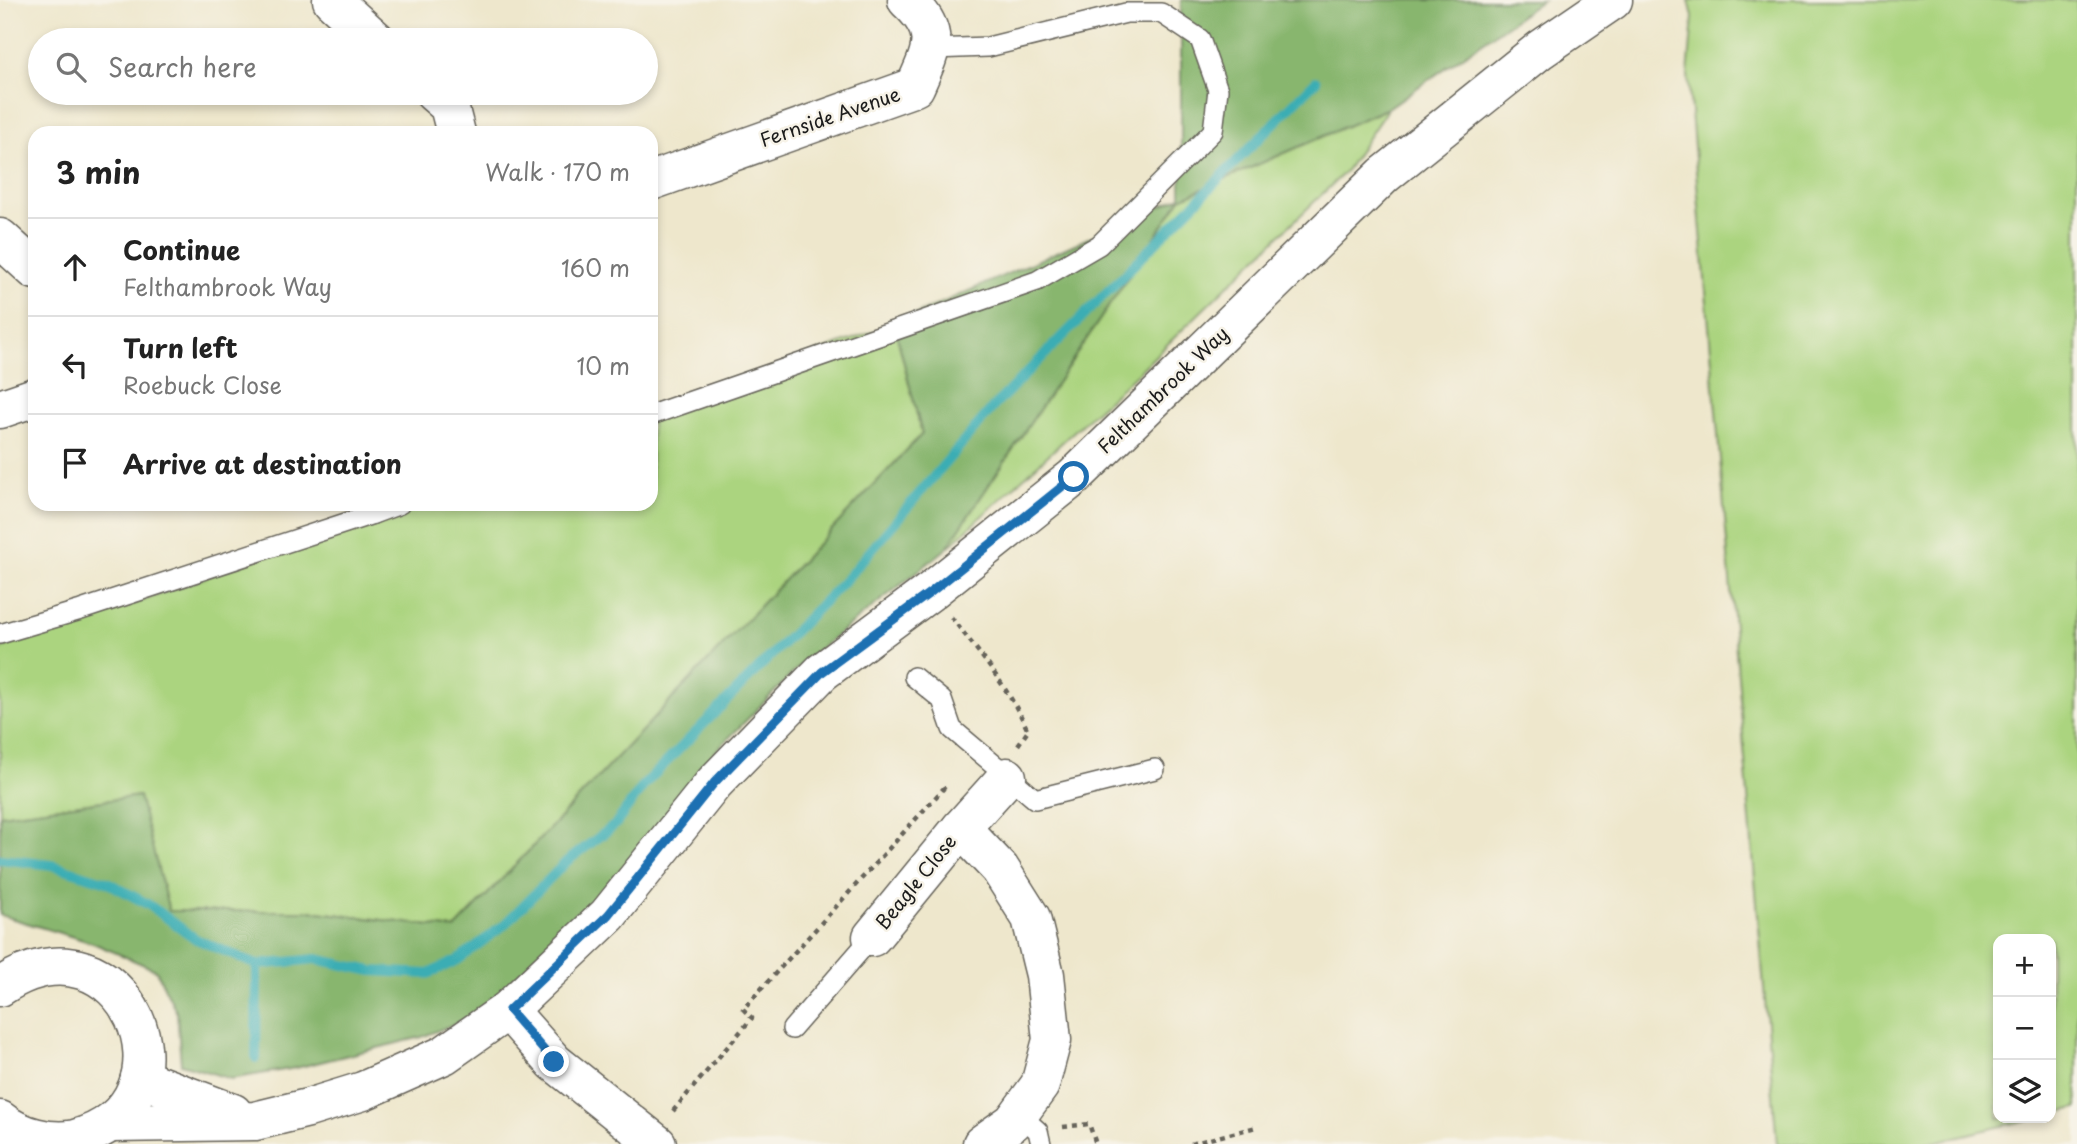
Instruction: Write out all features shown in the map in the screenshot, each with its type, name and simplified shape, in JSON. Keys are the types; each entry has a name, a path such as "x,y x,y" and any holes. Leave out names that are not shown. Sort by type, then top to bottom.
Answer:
{"street":[{"path":"332,0 363,28"},
{"path":"907,0 925,16 932,49"},
{"name":"Felthambrook Way","path":"19,1133 38,1139 69,1140 97,1134 255,1121 308,1108 374,1086 444,1055 509,1010 608,915 714,783 822,672 931,592 1074,477 1384,175 1540,50 1613,0"},
{"name":"Fernside Avenue","path":"658,179 915,87 932,49"},
{"path":"448,105 454,126"},
{"path":"0,238 28,264"},
{"path":"0,409 28,399"},
{"name":"Beagle Close","path":"872,937 968,820 1002,773"},
{"name":"Beagle Close","path":"968,820 1031,918 1045,975 1052,1040 1040,1085 1033,1129 1013,1122 982,1144"},
{"path":"7,974 49,965 81,969 107,981 127,1001 140,1027 144,1055 140,1078 125,1108 97,1134"},
{"path":"509,1010 554,1062 651,1142"},
{"path":"140,1078 255,1121"}],"lane":[{"path":"658,413 1037,281 1099,245 1213,131 1218,90 1200,39 1161,13 1126,13 988,47 932,49"},
{"path":"0,634 81,610 365,511"},
{"path":"914,677 942,700 952,729 1035,799 1155,769"},
{"path":"792,1029 872,937"}],"path":[{"path":"931,592 1003,682 1028,731 1002,773"},
{"path":"651,1142 752,1018 743,1009 944,788 968,820"},
{"path":"1033,1129 1088,1124 1096,1144"},
{"path":"1191,1144 1256,1127"}],"green space":[{"path":"1181,0 1543,0 1388,108 1181,198 946,549 808,658 716,751 641,852 583,922 479,1014 422,1037 296,1068 231,1079 181,1064 177,1013 156,970 93,943 0,915 0,815 139,796 169,911 310,911 455,929 922,434 894,324 1181,197"},
{"path":"1689,0 2077,0 2077,1108 2056,1113 2056,934 1993,934 1993,1123 2015,1123 1926,1144 1777,1144 1688,75 1693,17"},
{"path":"1388,108 1345,172 1144,367 946,549 1181,198"},
{"path":"894,324 922,434 455,929 310,911 169,911 138,796 0,815 0,648 73,626 386,511 658,511 658,410"}],"waterway":[{"path":"256,1058 257,965 316,959 372,971 428,974 458,960 504,925 566,862 615,825 644,785 848,577 994,406 1316,81"},
{"path":"0,859 52,865 107,882 149,905 196,939 257,965"}],"route":[{"path":"554,1062 509,1010 608,915 714,783 822,672 931,592 1074,477"}]}
